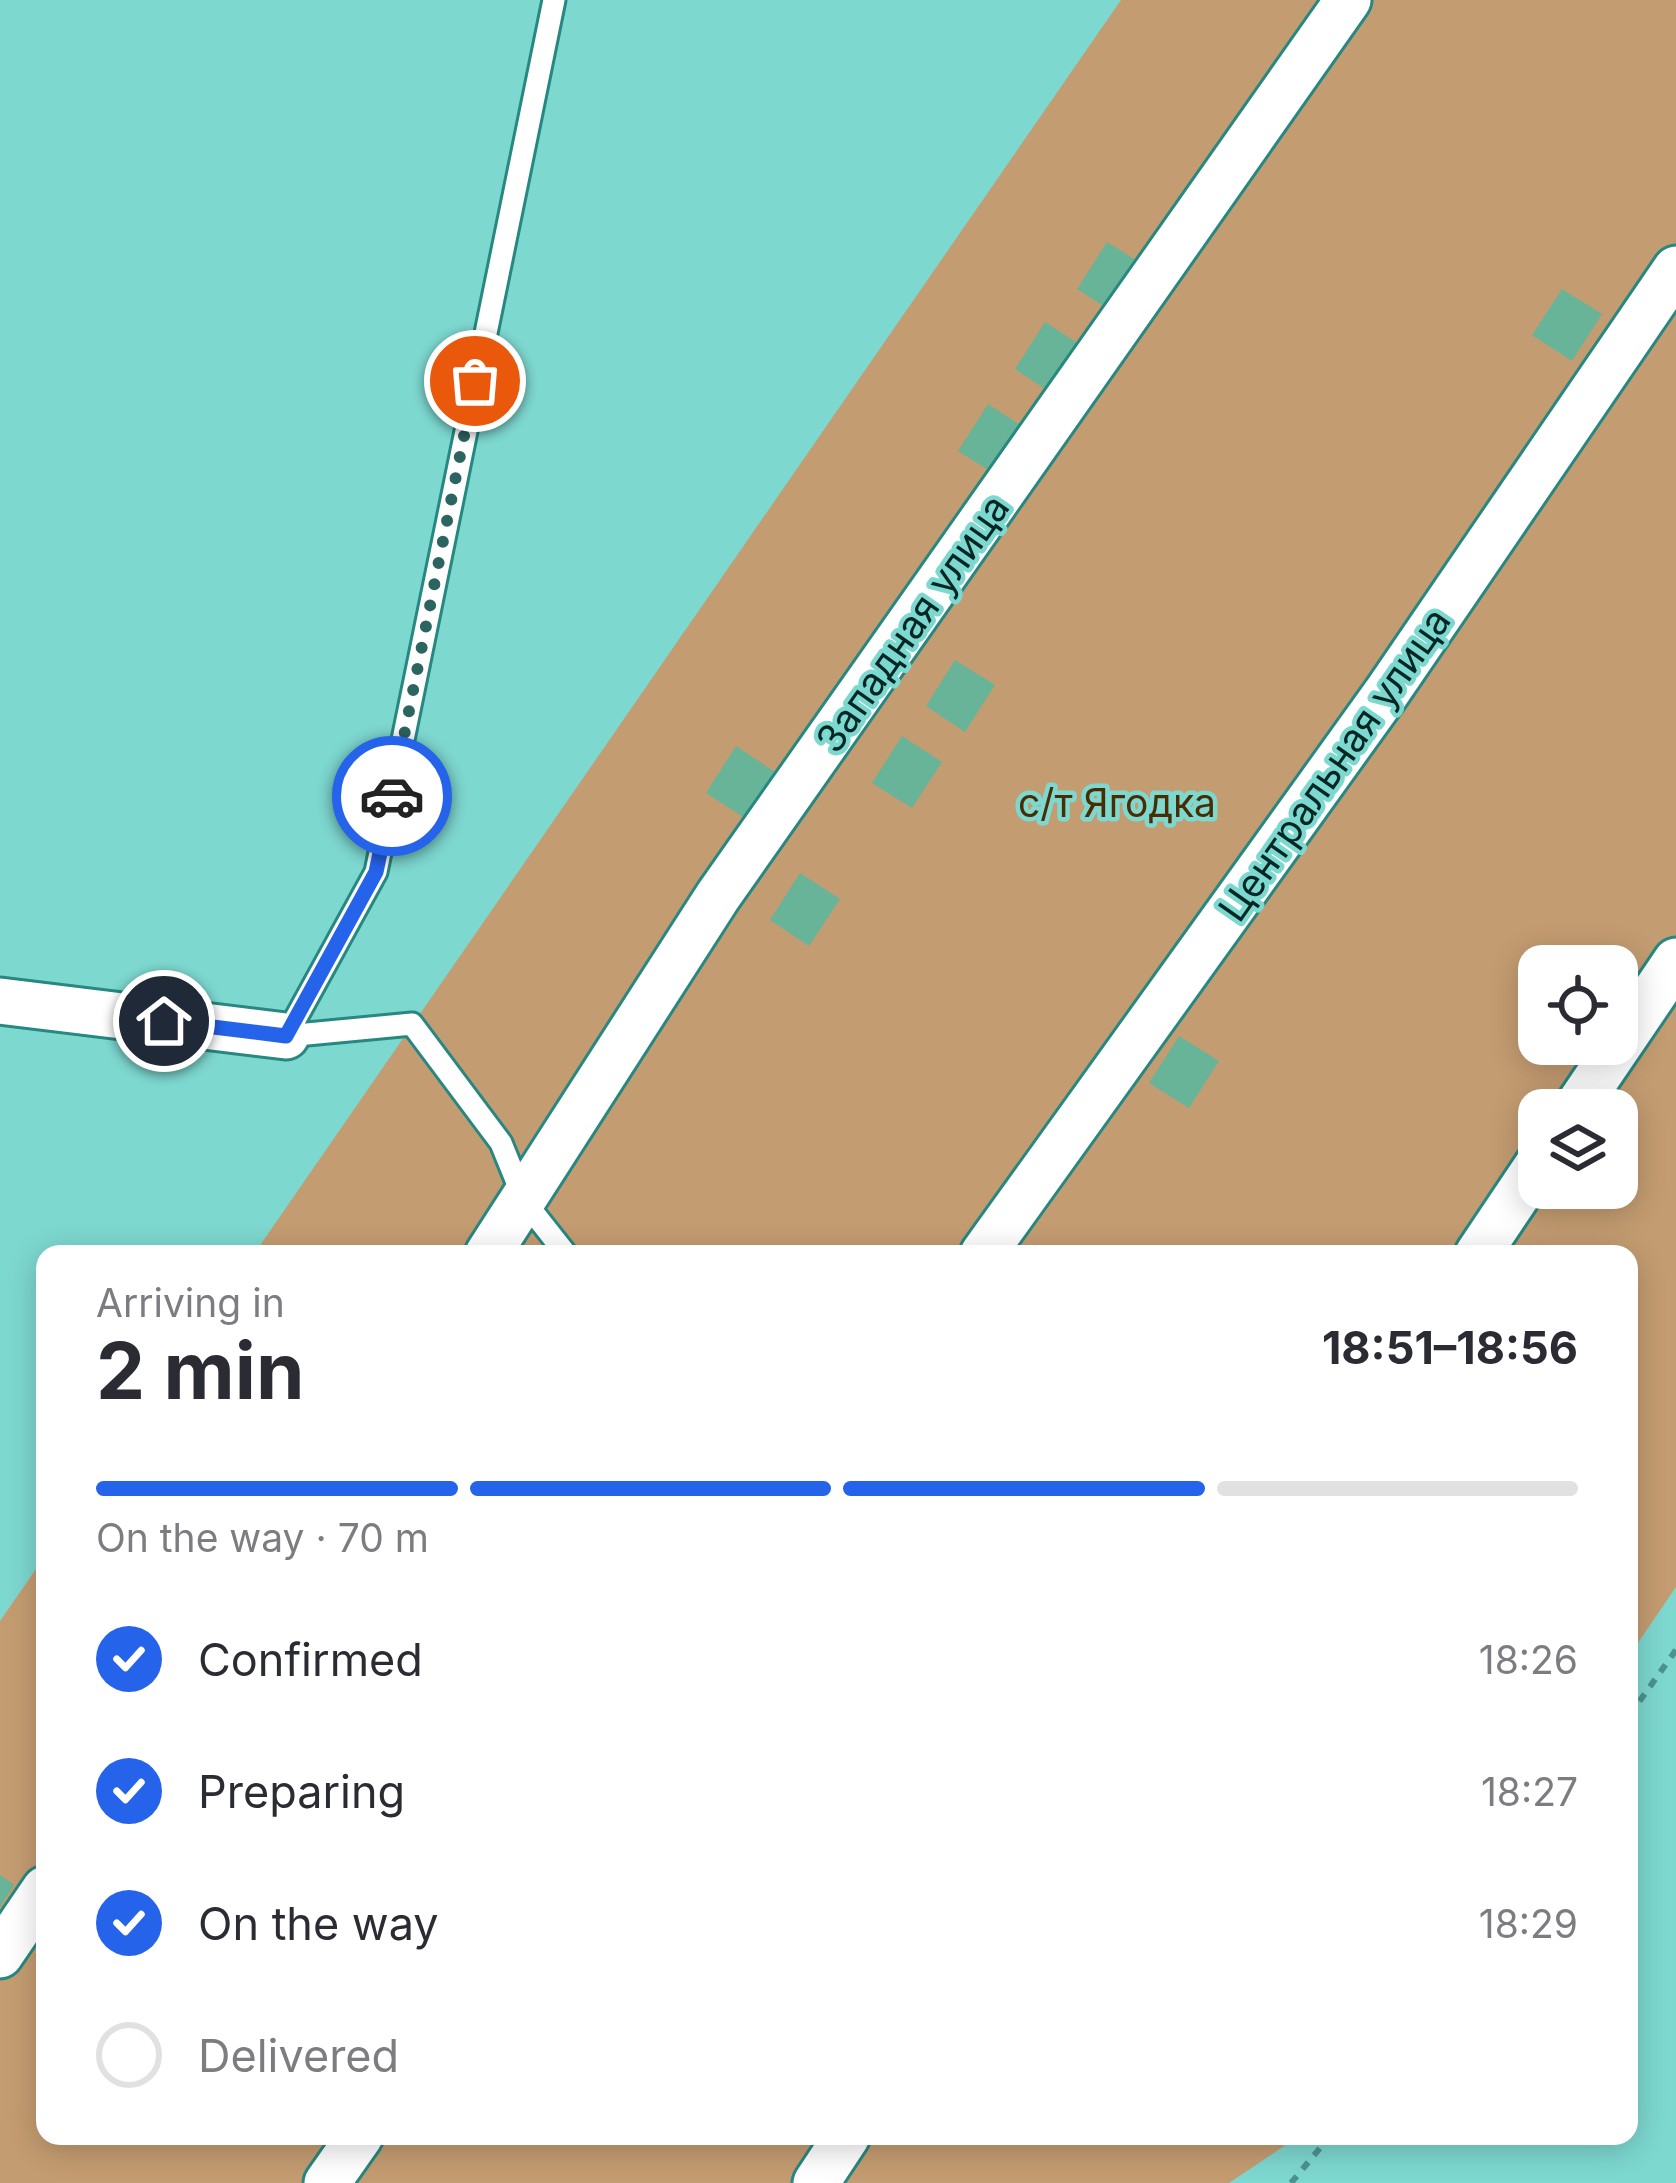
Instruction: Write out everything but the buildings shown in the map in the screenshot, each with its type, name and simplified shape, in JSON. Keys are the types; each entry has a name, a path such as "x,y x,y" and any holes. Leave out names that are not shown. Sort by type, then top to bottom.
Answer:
{"street":[{"name":"Западная улица","path":"494,1245 718,896 1348,0"},
{"name":"Центральная улица","path":"989,1245 1388,692 1676,269"},
{"path":"1589,1089 1676,961"},
{"path":"0,1001 286,1036"},
{"path":"1484,1245 1518,1194"},
{"path":"0,1955 36,1902"},
{"path":"328,2183 354,2145"},
{"path":"816,2183 842,2145"}],"lane":[{"path":"286,1036 376,872 554,0"},
{"path":"286,1036 412,1024 501,1143 525,1202 559,1245"}],"path":[{"path":"1638,1703 1676,1650"},
{"path":"1292,2183 1323,2145"}],"green space":[{"name":"с/т Ягодка","path":"1121,0 1676,0 1676,1587 1638,1643 1638,1245 260,1245"},
{"path":"36,1569 36,2145 1286,2145 1229,2183 0,2183 0,1621"}],"way so far":[{"path":"392,796 475,381"}],"route":[{"path":"164,1021 286,1036 376,872 392,796"}]}
